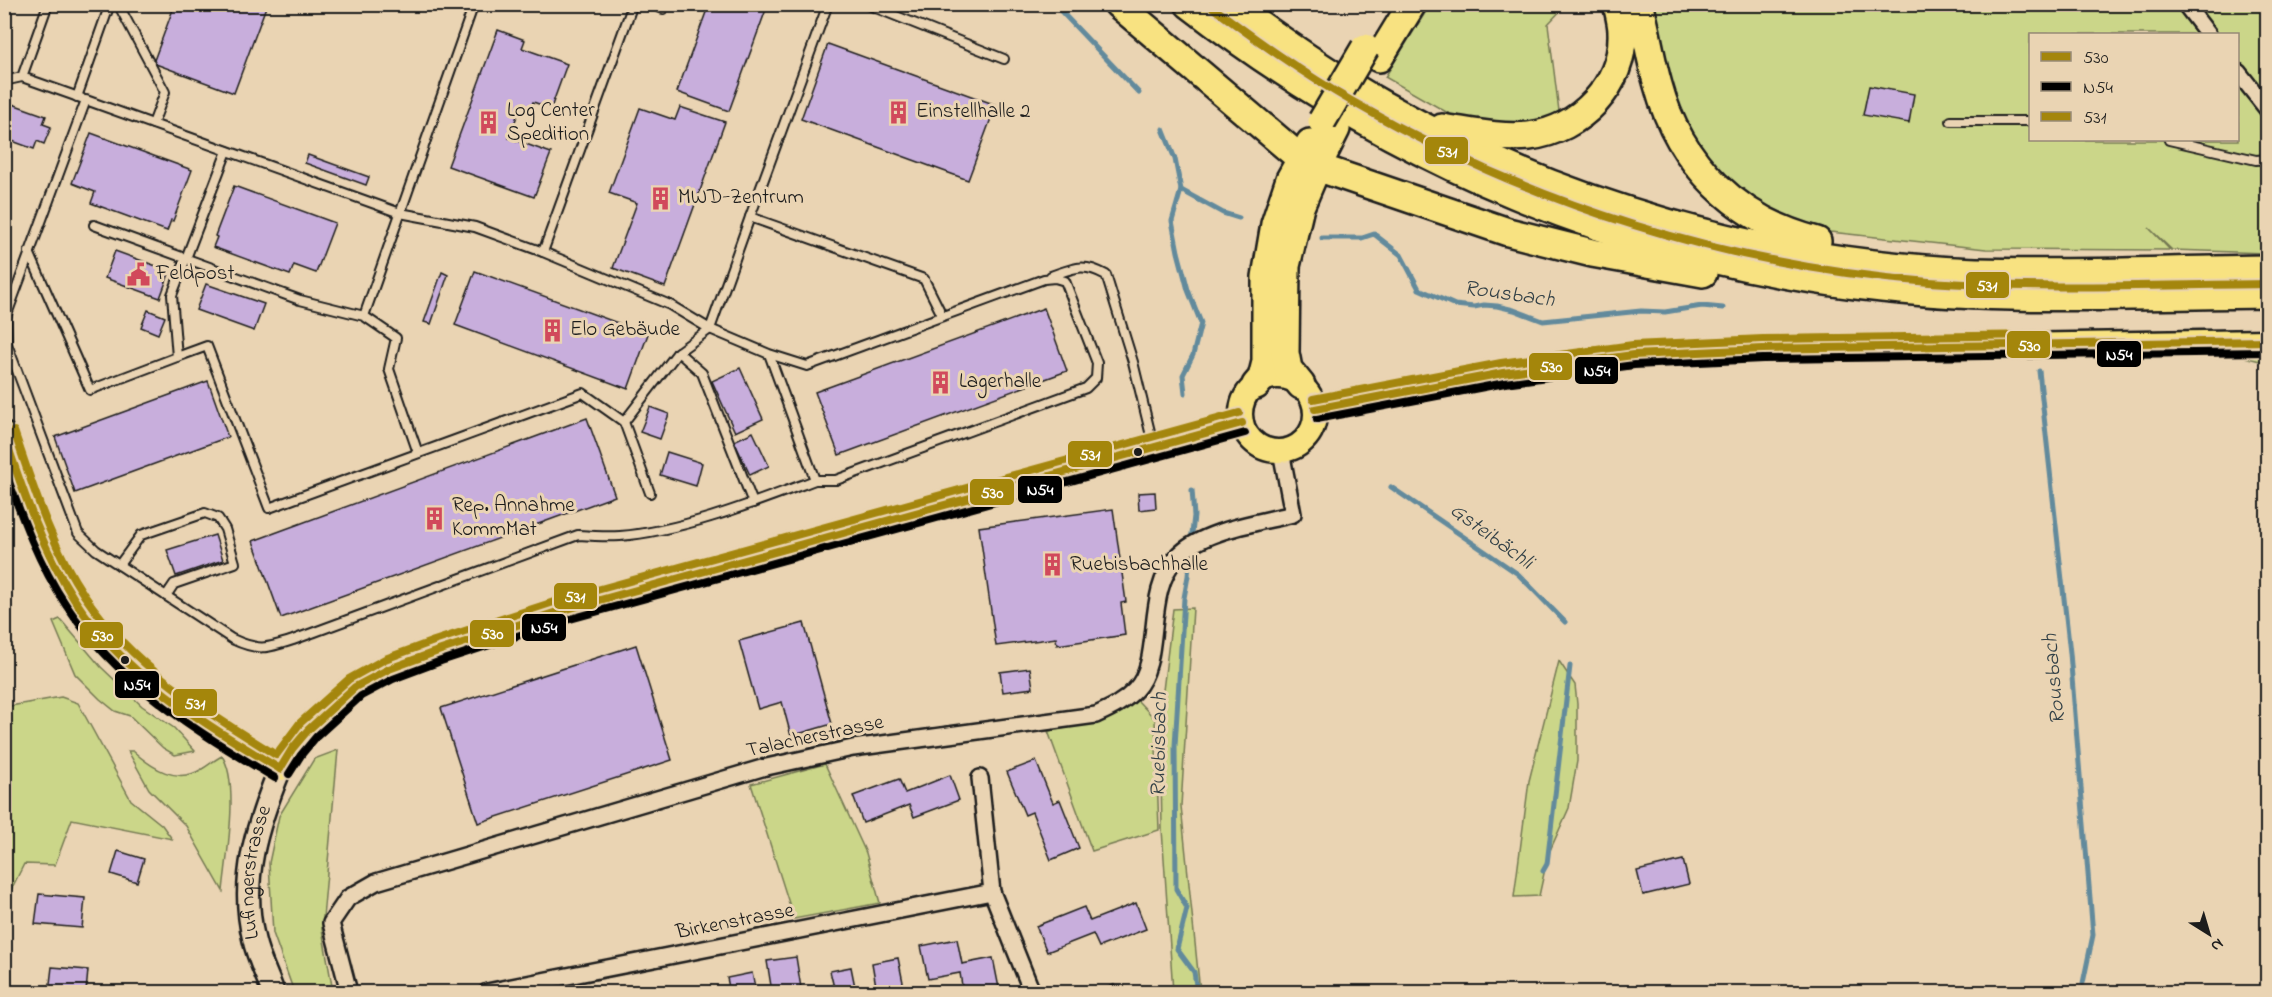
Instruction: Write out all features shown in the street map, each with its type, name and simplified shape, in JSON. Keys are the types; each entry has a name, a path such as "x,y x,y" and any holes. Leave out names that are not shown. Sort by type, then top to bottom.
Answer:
{"highway":[{"path":"1118,4 1309,163 1508,232 1592,253 1672,268 1785,284 1884,293 1927,280"},
{"path":"1189,4 1293,80 1339,108 1457,170 1547,208 1641,240 1735,264 1832,282 1927,280 2030,272 2268,269"},
{"path":"1231,4 1326,71 1422,126 1477,153 1557,187 1691,230 1927,280 2029,297 2268,294"},
{"path":"1372,53 1391,4"},
{"path":"1256,385 1262,378 1266,362 1266,277 1279,208 1309,163 1372,53 1412,4"},
{"path":"1422,126 1518,136 1545,133 1569,124 1594,104 1611,80 1622,45 1617,4"},
{"path":"1639,4 1658,85 1668,115 1691,155 1723,192 1762,221 1790,234 1927,280"},
{"path":"1300,385 1288,369 1285,353 1286,266 1309,163"}],"main road":[{"path":"1315,409 1503,373 1633,355 1763,349 2268,341"},
{"path":"1274,378 1284,378 1300,385 1312,400 1315,409 1312,428 1307,437 1300,444 1281,451 1256,444 1242,423 1244,402 1256,385 1274,378"},
{"path":"4,434 27,498 64,582 75,601 103,638 135,672 178,707 280,769 292,749 308,730 355,687 389,669 428,654 560,611 1242,423"},
{"name":"Lufingerstrasse","path":"273,993 254,942 249,918 247,884 256,834 280,769"}],"street":[{"path":"2185,4 2207,33"},
{"path":"2239,73 2268,110"},
{"name":"Talacherstrasse","path":"349,993 331,923 348,898 376,882 762,768 853,748 1096,715 1117,705 1137,689 1148,668 1160,585 1177,557 1193,544 1209,536 1293,514 1281,451"},
{"path":"980,778 992,892 1032,993"},
{"name":"Birkenstrasse","path":"487,993 992,892"}],"lane":[{"path":"22,77 48,4"},
{"path":"77,97 110,4"},
{"path":"118,4 165,92 153,124"},
{"path":"364,316 474,4"},
{"path":"543,252 633,4"},
{"path":"650,4 663,9 664,4"},
{"path":"624,422 678,352 710,329 828,4"},
{"path":"866,4 1004,59"},
{"path":"4,81 22,77 400,213 475,227 543,252 670,305 710,329 769,354 807,366 1077,267 1092,267 1106,275 1133,362 1155,448"},
{"path":"86,100 6,317 7,344 72,522 85,541 165,596 232,639 250,647 272,647 578,536 620,536 651,530 753,503 815,480 836,480 1086,388 1096,378 1098,363 1065,282 1055,278 1044,279"},
{"path":"1951,121 2029,121"},
{"path":"2173,141 2256,160 2268,159"},
{"path":"177,357 172,295 227,151"},
{"path":"750,217 924,279 942,315"},
{"path":"94,225 300,300 364,316 396,338 389,369 418,453"},
{"path":"29,252 90,390 207,346 269,508 583,393 624,422 650,492"},
{"path":"678,352 702,373 753,503"},
{"path":"769,354 815,480"},
{"path":"119,565 135,541 149,531 205,513 218,518 225,529 235,563 174,584 165,596"}],"green space":[{"path":"1430,5 1566,5 1548,24 1560,119 1496,128 1455,117 1385,77"},
{"path":"1647,5 2267,5 2267,253 2172,250 2149,228 2170,250 1986,249 1830,232 1794,225 1718,179 1677,115"},
{"path":"2267,350 2268,363 2240,356 2071,358 2071,353"},
{"path":"1193,608 1181,806 1200,992 1173,992 1162,829 1160,715 1173,609"},
{"path":"60,619 101,667 142,706 174,728 195,751 175,755 163,748 130,716 115,711 100,699 75,674 53,622"},
{"path":"1559,661 1575,685 1577,704 1577,761 1569,808 1548,855 1539,896 1514,897 1529,781"},
{"path":"61,697 78,703 131,800 162,825 172,839 72,819 55,865 24,864 5,902 5,707"},
{"path":"1137,700 1155,719 1159,830 1092,851 1048,731 1084,725 1106,718 1127,708"},
{"path":"338,750 322,929 332,986 313,992 294,992 273,933 269,863 279,816 314,759"},
{"path":"128,751 133,751 148,763 174,775 193,774 222,756 227,768 231,802 223,891 186,826 149,789"},
{"path":"825,764 866,853 880,903 794,919 751,784"}],"building":[{"path":"175,4 267,4 234,93 153,63"},
{"path":"709,4 768,4 729,111 677,92"},
{"name":"Log Center Spedition","path":"498,30 525,40 522,48 567,64 551,108 533,102 531,108 521,105 509,138 551,153 534,197 448,166"},
{"name":"Einstellhalle 2","path":"828,44 996,105 968,180 801,119"},
{"path":"1869,86 1914,94 1909,123 1863,115"},
{"path":"4,101 46,116 43,124 51,127 44,144 37,141 34,149 4,138"},
{"name":"MWD-Zentrum","path":"680,107 725,122 665,287 613,268 637,203 609,193 640,108 675,120"},
{"path":"91,133 192,170 167,231 91,203 95,192 72,183"},
{"path":"308,155 369,177 366,185 305,163"},
{"path":"234,186 335,223 316,273 294,265 290,275 213,247"},
{"name":"Feldpost","path":"115,251 170,271 160,298 105,278"},
{"name":"Elo Gebäude","path":"475,271 648,334 628,389 455,325"},
{"path":"442,272 448,275 431,324 424,322"},
{"path":"206,284 264,304 254,331 196,310"},
{"name":"Lagerhalle","path":"1044,308 1067,371 839,455 815,392"},
{"path":"148,310 165,317 158,334 141,327"},
{"path":"740,368 763,419 735,432 712,381"},
{"path":"208,381 228,437 75,493 55,437"},
{"path":"650,407 669,414 660,439 640,432"},
{"name":"Rep. Annahme KommMat","path":"587,418 615,496 281,618 253,541"},
{"path":"753,432 769,466 750,475 734,441"},
{"path":"667,452 702,463 696,486 660,475"},
{"path":"1155,492 1156,508 1139,510 1138,493"},
{"name":"Ruebisbachhalle","path":"1113,509 1126,602 1121,603 1125,635 1057,645 1056,638 996,646 979,527"},
{"path":"215,535 223,560 176,576 167,550"},
{"path":"804,623 832,724 791,736 782,702 758,709 739,641"},
{"path":"636,645 672,760 478,823 441,708"},
{"path":"1030,668 1033,688 1003,692 1000,672"},
{"path":"1036,761 1053,803 1060,800 1079,848 1051,860 1032,812 1025,815 1007,772"},
{"path":"950,775 959,800 914,817 909,805 863,823 853,796 899,779 905,793"},
{"path":"118,851 144,859 137,882 111,874"},
{"path":"1683,860 1689,884 1643,895 1637,871"},
{"path":"39,894 85,898 82,928 35,924"},
{"path":"1136,903 1146,929 1099,947 1093,934 1047,952 1036,926 1084,907 1090,921"},
{"path":"957,939 962,964 993,958 999,988 963,992 960,973 928,979 921,946"},
{"path":"796,957 801,988 772,992 767,961"},
{"path":"898,958 905,992 877,992 872,963"},
{"path":"52,967 88,970 86,992 49,992"},
{"path":"851,967 856,992 835,992 830,971"},
{"path":"752,973 756,992 730,992 727,978"},
{"path":"1114,985 1117,992 1095,992"}],"waterway":[{"name":"Ruebisbach","path":"1054,4 1139,93"},
{"name":"Ruebisbach","path":"1163,129 1175,159 1181,190 1172,221 1178,252 1188,290 1201,323 1193,355 1183,375 1185,393"},
{"name":"Rousbach","path":"1181,190 1223,213 1239,218"},
{"name":"Rousbach","path":"1322,238 1362,238 1374,234 1401,255 1419,289 1455,305 1497,306 1543,321 1641,311 1665,312 1702,306 1723,308"},
{"name":"Rousbach","path":"2039,371 2070,653 2093,935 2083,983"},
{"name":"Gsteibächli","path":"1391,487 1518,574 1565,622"},
{"name":"Ruebisbach","path":"1191,542 1194,516 1192,490"},
{"name":"Ruebisbach","path":"1190,552 1184,598 1175,746 1176,889 1187,908 1177,949 1194,972 1197,992"},
{"name":"Gsteibächli","path":"1543,871 1547,864 1570,666"}],"transit line":[{"name":"531","path":"1208,4 1315,79 1420,138 1489,171 1560,200 1704,245 1853,274 1929,282 2056,286 2268,284"},
{"name":"531","path":"1313,399 1501,363 1633,345 1763,339 2045,335"},
{"name":"530","path":"1315,409 1503,373 1633,355 1763,349 2268,341"},
{"name":"N54","path":"1317,419 1505,383 1634,365 1763,359 2268,352"},
{"name":"531","path":"14,431 52,536 72,576 103,620 124,644 171,685 196,704 276,755 300,723 349,679 385,659 434,641 557,601 1239,413"},
{"name":"530","path":"280,769 292,749 308,730 355,687 389,669 438,651 560,611 1242,423"},
{"name":"N54","path":"289,774 316,737 361,696 393,679 441,661 563,621 1245,433"},
{"name":"530","path":"4,435 34,519 52,560 74,599 94,627 116,652 167,696 222,734 280,769"},
{"name":"N54","path":"4,468 39,556 56,589 86,633 134,682 160,703 216,742 275,778"}],"place":[{"name":"Einstellhalle 2","path":"898,112"},
{"name":"Log Center Spedition","path":"489,123"},
{"name":"MWD-Zentrum","path":"660,198"},
{"name":"Feldpost","path":"138,274"},
{"name":"Elo Gebäude","path":"552,330"},
{"name":"Lagerhalle","path":"941,382"},
{"name":"Rep. Annahme KommMat","path":"434,518"},
{"name":"Ruebisbachhalle","path":"1052,565"}]}
